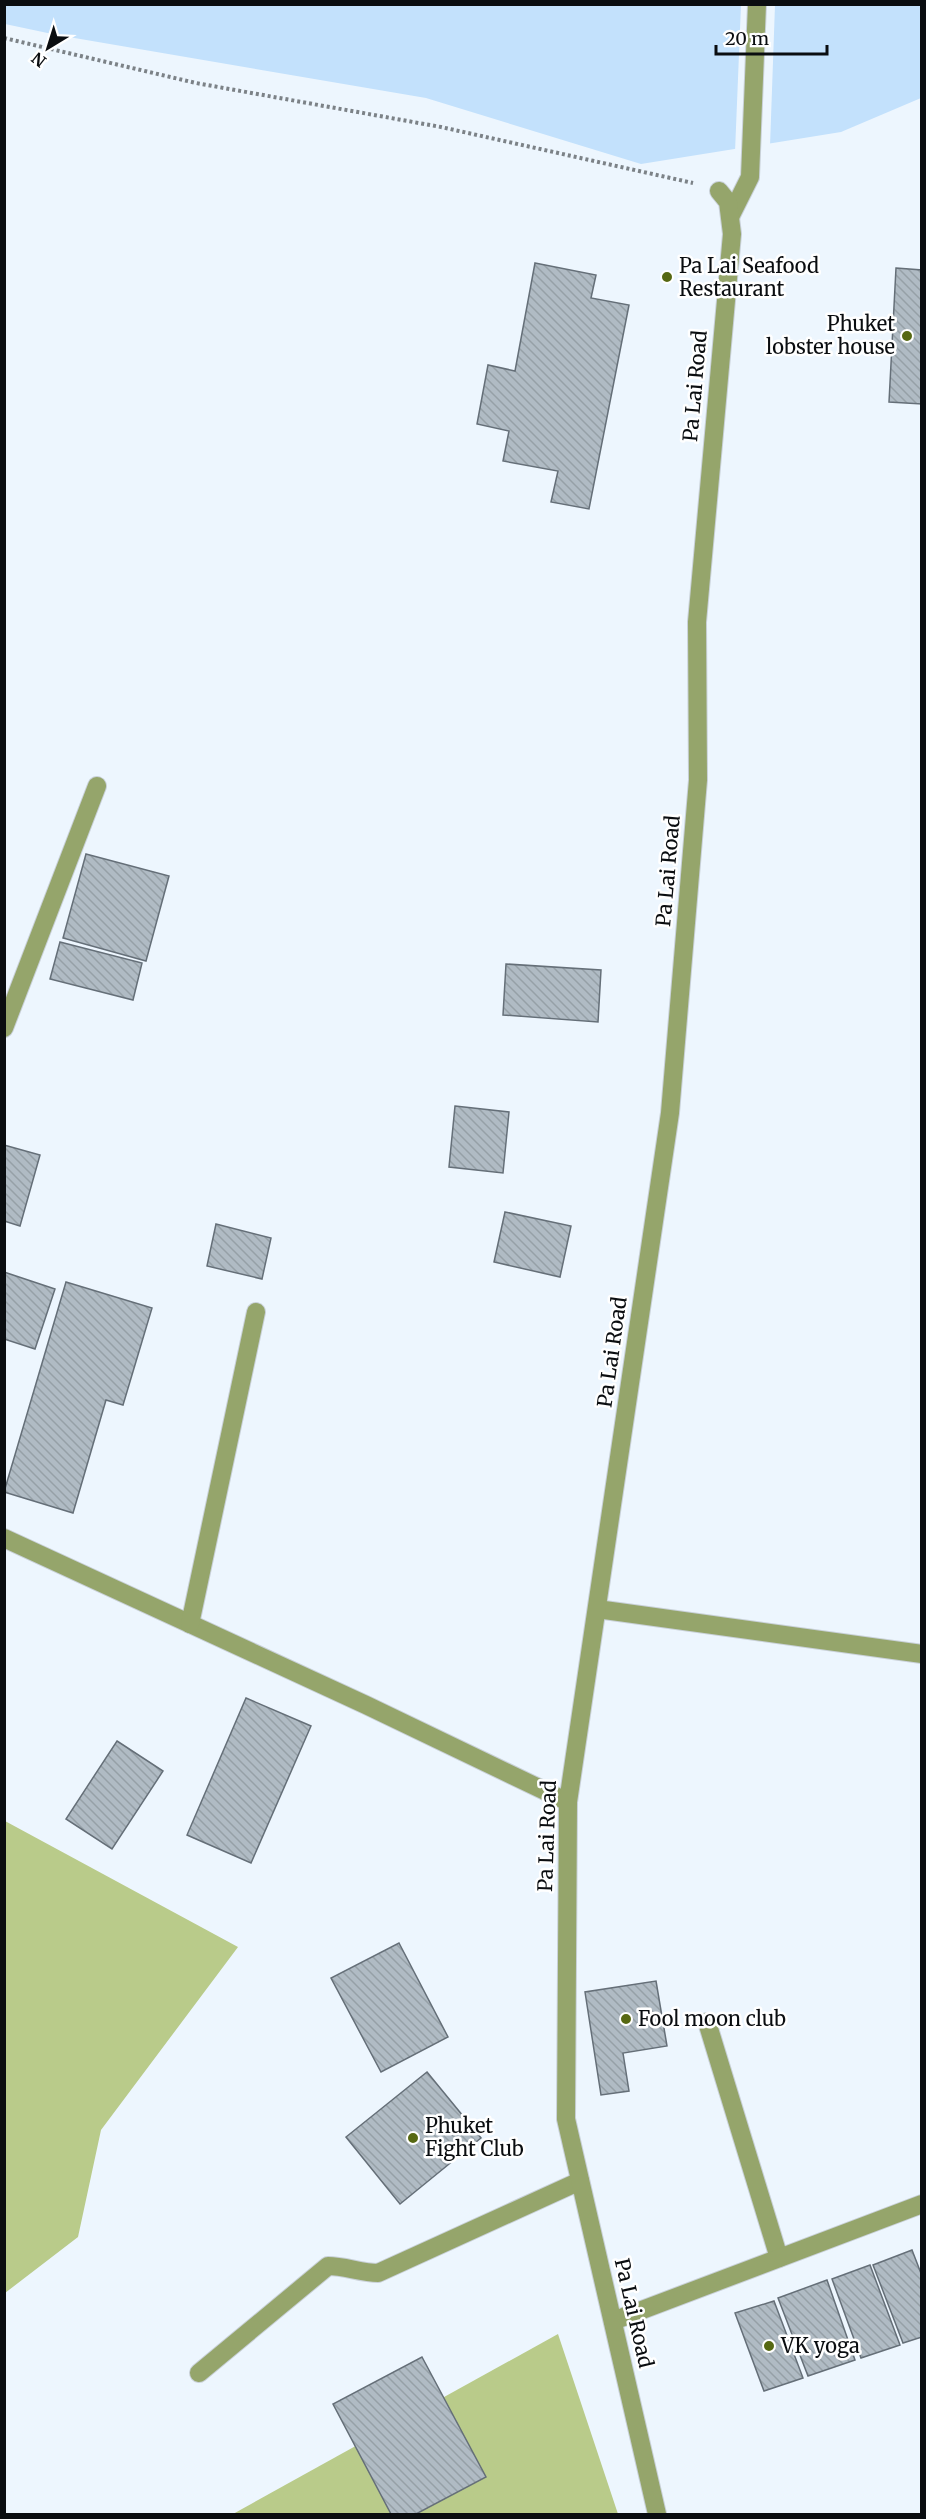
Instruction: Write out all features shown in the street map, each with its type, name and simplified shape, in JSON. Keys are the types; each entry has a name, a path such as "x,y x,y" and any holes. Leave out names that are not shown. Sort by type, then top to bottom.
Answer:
{"street":[{"path":"731,215 750,177 757,4"},
{"name":"Pa Lai Road","path":"657,2514 566,2119 568,1802 670,1113 698,780 697,622 732,234 728,202 719,190"},
{"path":"4,1028 97,786"},
{"path":"190,1624 256,1312"},
{"path":"4,1538 366,1705 568,1802"},
{"path":"597,1610 921,1654"},
{"path":"706,2022 779,2258"},
{"path":"199,2373 328,2266 341,2266 362,2273 378,2273 580,2181"},
{"path":"613,2322 921,2204"}],"path":[{"path":"4,38 196,83 441,127 719,190"}],"green space":[{"path":"5,1821 238,1947 101,2130 78,2237 5,2293"},
{"path":"558,2334 618,2514 233,2514"}],"water":[{"path":"5,4 921,5 921,98 841,132 641,164 426,98 57,35 5,24"}],"pier":[{"path":"741,5 775,5 770,146 735,152"}],"building":[{"path":"535,263 596,275 591,298 629,305 589,509 551,502 558,471 503,461 509,431 477,424 488,365 515,371"},
{"name":"Phuket lobster house","path":"896,268 922,270 922,404 889,402"},
{"path":"86,854 169,876 146,961 63,938"},
{"path":"60,942 142,963 133,1000 50,979"},
{"path":"506,964 601,970 598,1022 503,1015"},
{"path":"455,1106 509,1112 503,1173 449,1167"},
{"path":"4,1145 40,1155 20,1226 4,1221"},
{"path":"505,1212 571,1226 560,1277 494,1262"},
{"path":"216,1224 271,1238 262,1279 207,1266"},
{"path":"4,1272 55,1289 35,1349 4,1339"},
{"path":"66,1282 152,1308 123,1405 106,1400 73,1513 4,1492"},
{"path":"246,1698 311,1726 251,1863 187,1835"},
{"path":"117,1741 163,1771 112,1849 66,1819"},
{"path":"399,1943 448,2037 381,2072 331,1978"},
{"name":"Fool moon club","path":"656,1981 667,2046 623,2053 629,2091 601,2095 585,1992"},
{"name":"Phuket Fight Club","path":"427,2072 481,2138 400,2204 346,2137"},
{"path":"912,2250 922,2276 922,2337 903,2343 873,2265"},
{"path":"870,2265 900,2345 861,2358 832,2279"},
{"path":"827,2280 855,2360 808,2376 778,2298"},
{"name":"VK yoga","path":"774,2301 803,2378 764,2391 735,2313"},
{"path":"422,2357 486,2477 416,2514 391,2514 333,2404"}],"place":[{"name":"Pa Lai Seafood Restaurant","path":"667,277"},
{"name":"Phuket lobster house","path":"907,336"},
{"name":"Fool moon club","path":"626,2019"},
{"name":"Phuket Fight Club","path":"413,2138"},
{"name":"VK yoga","path":"769,2346"}]}
